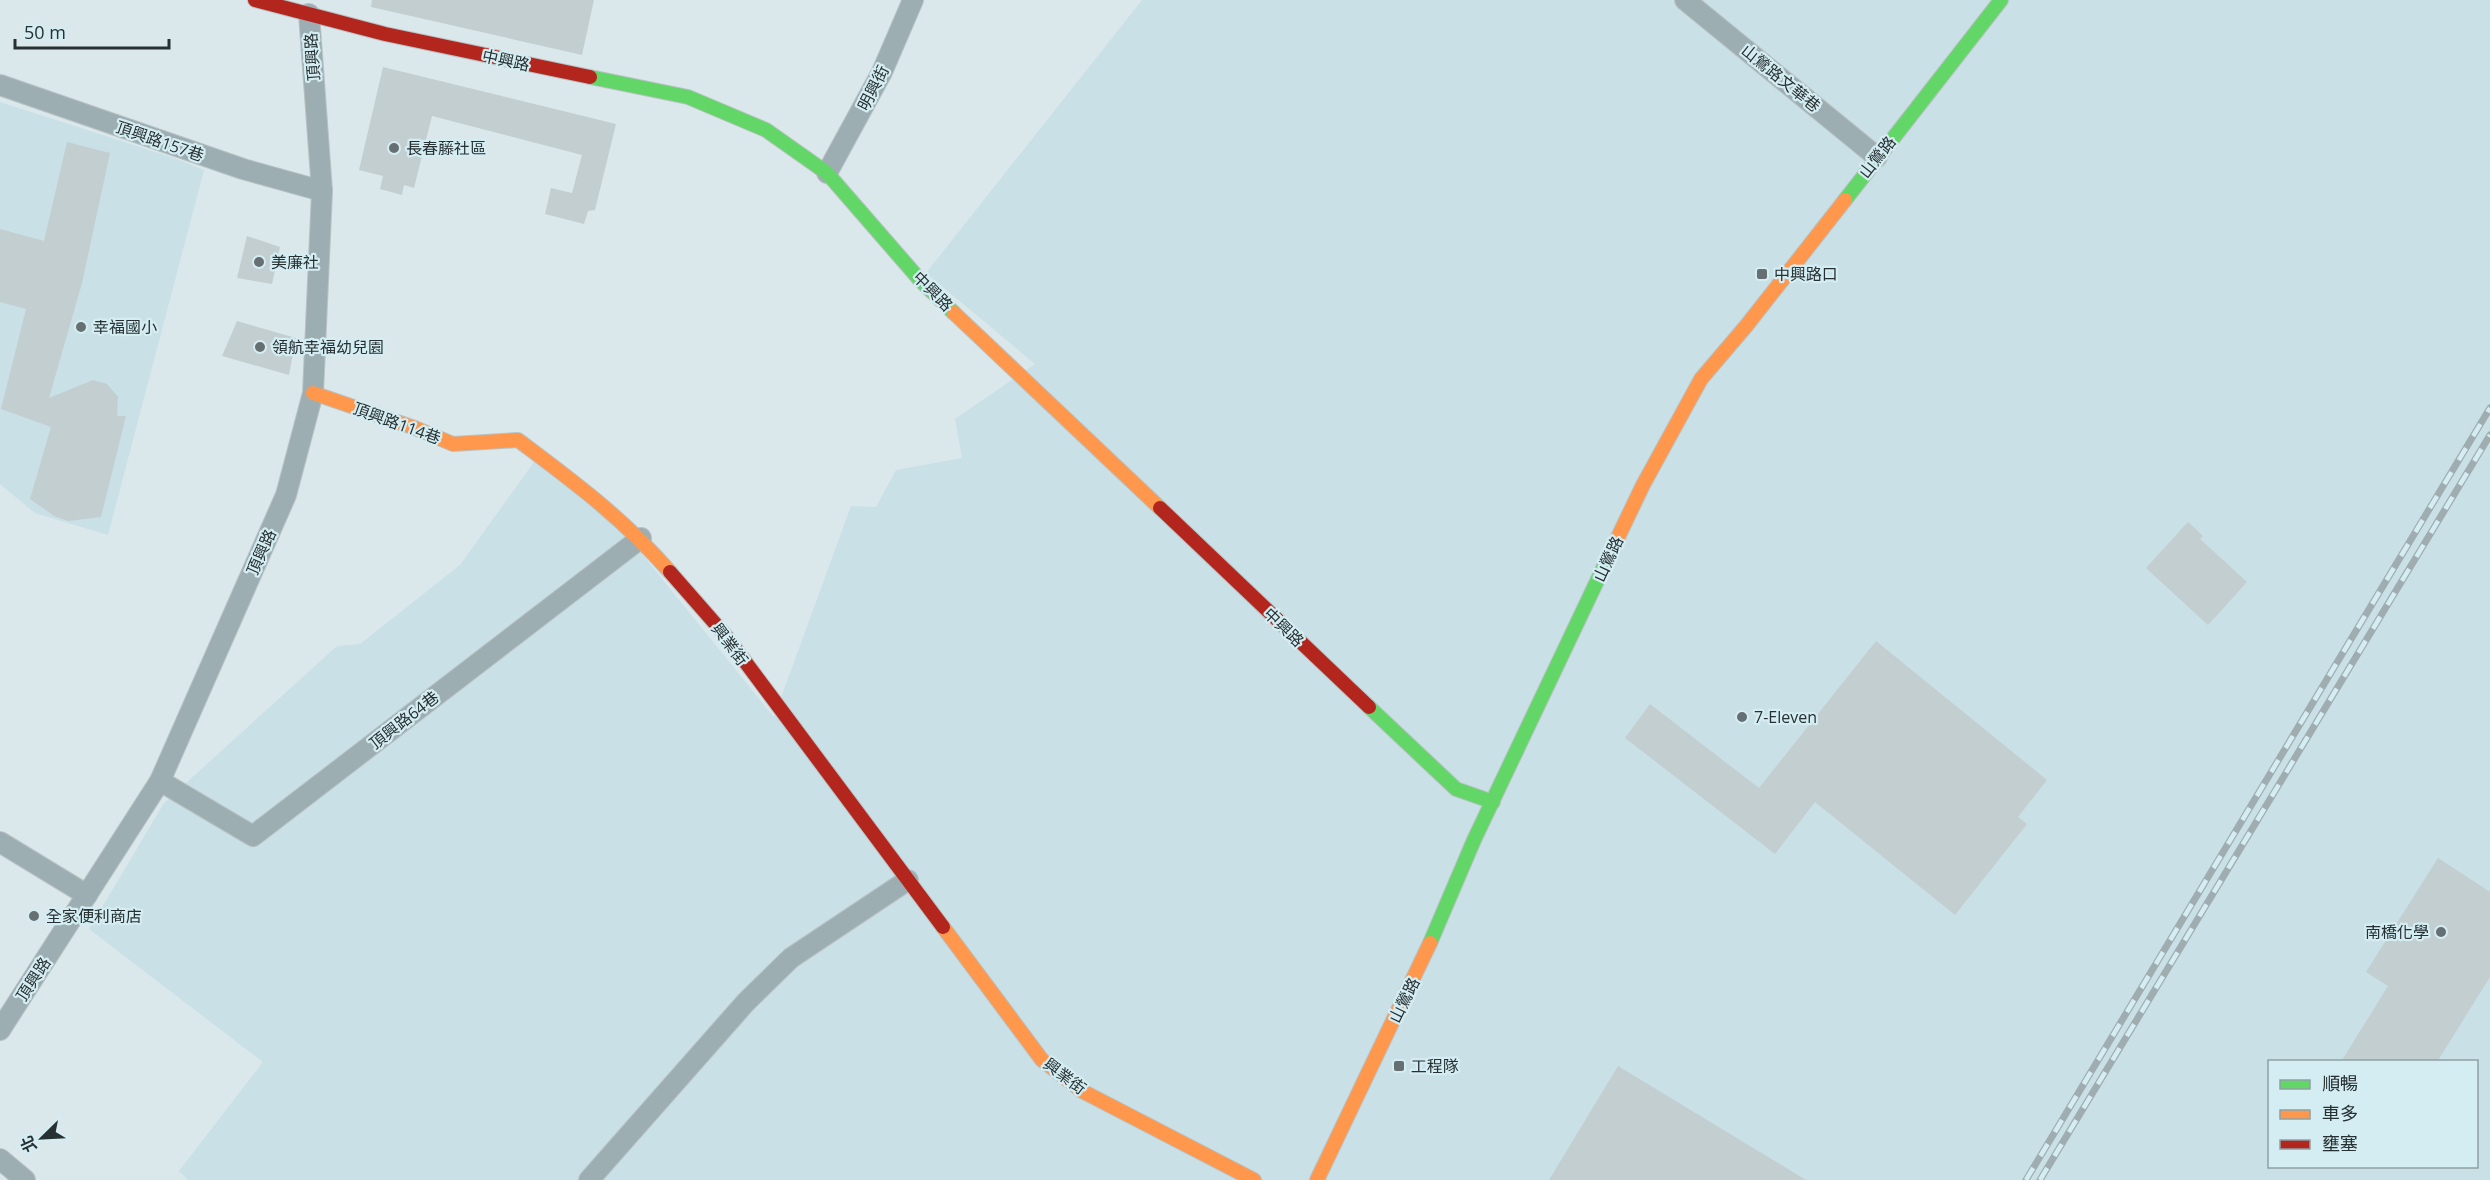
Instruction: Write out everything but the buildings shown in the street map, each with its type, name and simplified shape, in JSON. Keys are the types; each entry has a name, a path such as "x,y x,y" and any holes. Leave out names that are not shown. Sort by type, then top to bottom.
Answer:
{"street":[{"name":"中興路","path":"255,0 385,34 688,97 766,130 827,173 920,280 1349,690 1456,789 1493,802"},
{"name":"明興街","path":"827,173 882,72 912,0"},
{"name":"山鶯路文華巷","path":"1685,0 1877,157"},
{"name":"山鶯路","path":"1317,1180 1419,968 1493,802 1643,485 1701,379 1747,325 2001,0"},
{"name":"頂興路","path":"0,1030 160,781 286,495 313,393 322,191 309,14"},
{"name":"頂興路157巷","path":"0,85 243,169 322,191"},
{"name":"頂興路114巷","path":"313,393 415,428 453,444 518,440"},
{"name":"興業街","path":"518,440 603,504 641,538 726,636 1042,1060 1082,1091 1254,1180"},
{"name":"頂興路64巷","path":"160,781 253,837 641,538"},
{"path":"0,842 87,895"},
{"path":"589,1180 746,1002 791,958 908,880"},
{"path":"0,1160 25,1180"}],"shaded area":[{"path":"1142,0 2490,0 2490,1180 188,1180 179,1171 263,1062 89,929 164,803 337,646 360,644 460,565 534,462 625,533 774,717 851,506 876,507 896,470 962,458 955,419 1035,364 926,273"},
{"name":"幸福國小","path":"0,102 174,158 204,170 108,535 35,513 0,484"}],"railway":[{"path":"2026,1180 2490,408"},
{"path":"2040,1180 2490,435"}],"traffic: fast":[{"path":"1845,200 2001,0"},
{"path":"590,77 688,97 766,130 827,173 920,280 954,313"},
{"path":"1430,943 1474,840 1608,558"},
{"path":"1369,707 1456,789 1493,802"}],"traffic: slow":[{"path":"1608,558 1643,485 1701,379 1747,325 1845,200"},
{"path":"954,313 1160,508"},
{"path":"313,393 415,428 453,444 518,440 579,486 616,518 670,572"},
{"path":"943,927 1042,1060 1082,1091 1254,1180"},
{"path":"1317,1180 1430,943"}],"traffic: jam":[{"path":"255,0 385,34 590,77"},
{"path":"1160,508 1369,707"},
{"path":"670,572 726,636 943,927"}],"place":[{"name":"長春藤社區","path":"394,148"},
{"name":"美廉社","path":"259,262"},
{"name":"中興路口","path":"1762,274"},
{"name":"幸福國小","path":"81,327"},
{"name":"領航幸福幼兒園","path":"260,347"},
{"name":"7-Eleven","path":"1742,717"},
{"name":"全家便利商店","path":"34,916"},
{"name":"南橋化學","path":"2441,932"},
{"name":"工程隊","path":"1399,1066"}]}
